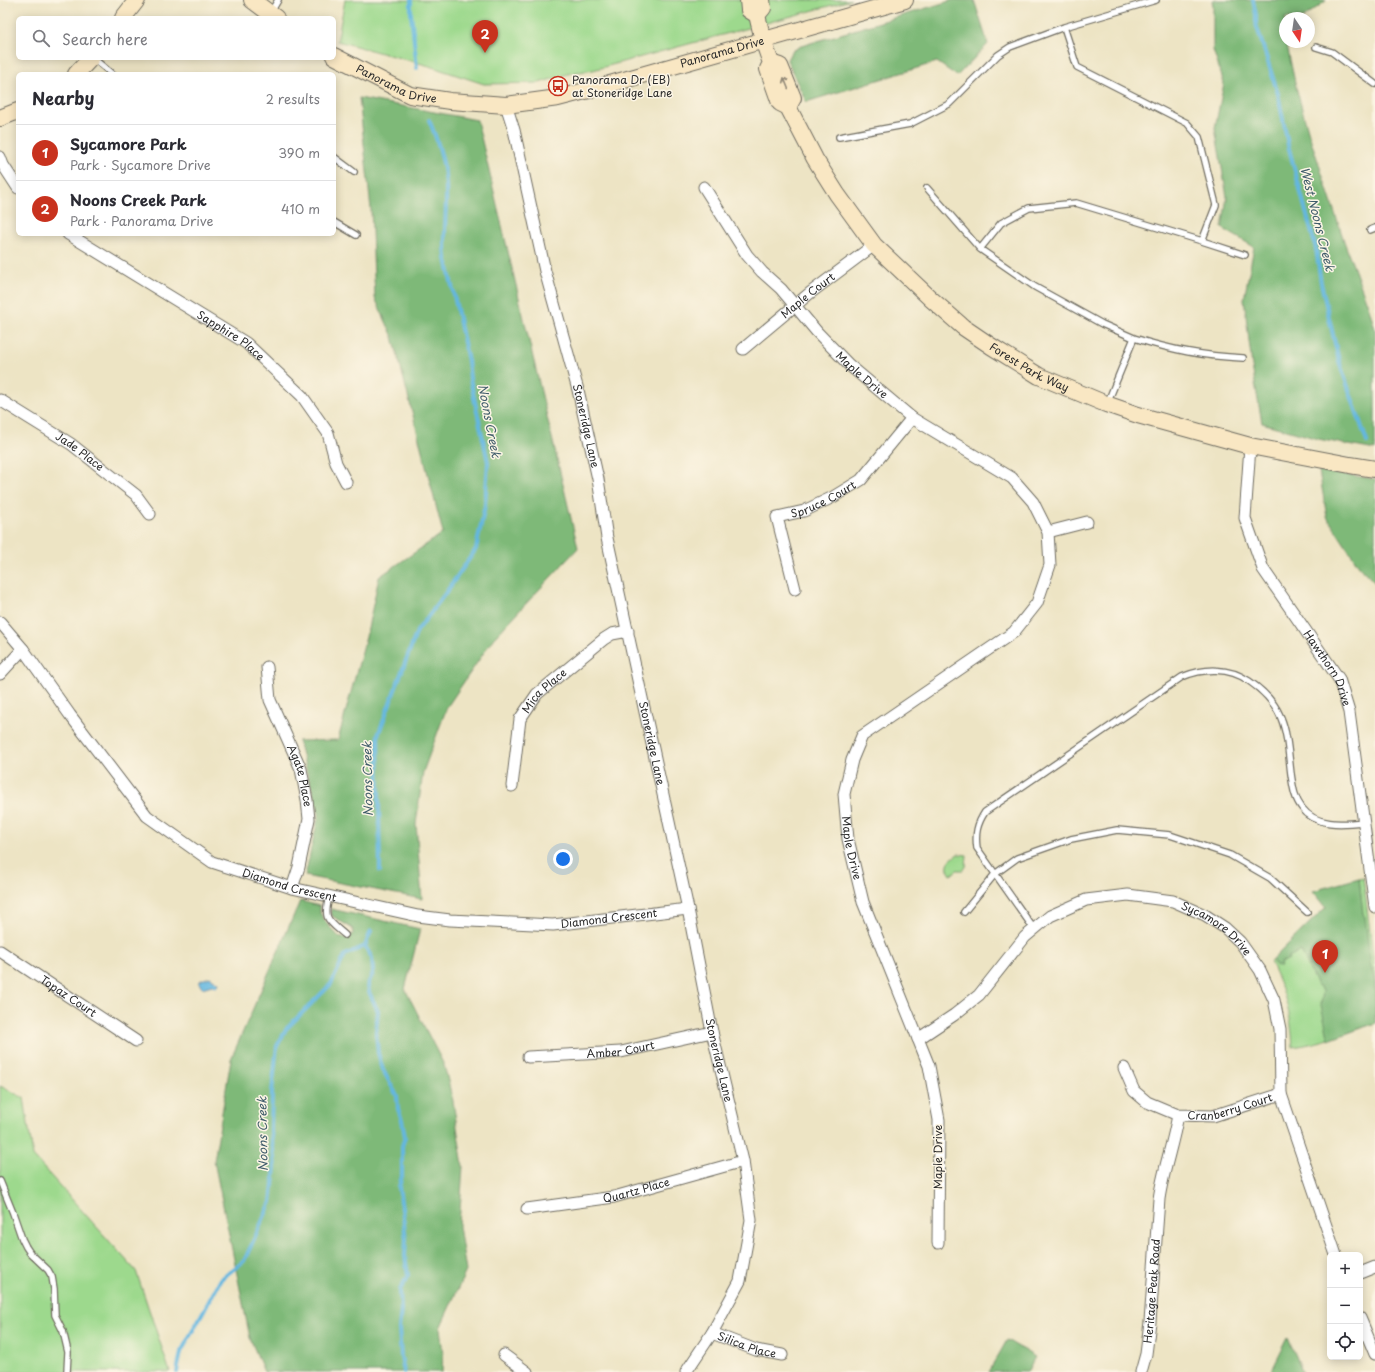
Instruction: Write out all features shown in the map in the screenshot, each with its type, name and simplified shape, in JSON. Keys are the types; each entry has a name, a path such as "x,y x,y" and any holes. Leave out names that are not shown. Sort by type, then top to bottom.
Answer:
{"street":[{"path":"125,16 137,0"},
{"path":"252,0 273,16"},
{"name":"Forest Park Way","path":"748,0 749,10 759,7 763,40 771,63 768,69 780,103 788,107 815,159 838,194 874,245 963,327 1039,376 1106,404 1138,415 1250,446 1375,469"},
{"name":"Panorama Drive","path":"336,57 410,95 450,101 506,105 558,98 589,90 905,0"},
{"path":"78,72 90,60"},
{"name":"Stoneridge Lane","path":"506,105 514,130 545,271 578,390 598,479 607,538 688,909 712,1032 743,1161 751,1220 740,1281 712,1333 686,1372"},
{"path":"0,118 16,112"},
{"path":"0,158 16,185"},
{"name":"Maple Drive","path":"704,187 747,255 762,272 781,289 817,332 849,365 912,418 1012,478 1033,502 1048,532 1050,565 1037,603 1014,632 862,736 852,760 844,794 848,839 862,902 929,1066 939,1120 938,1243"},
{"name":"Sapphire Place","path":"71,236 246,343 302,396 328,433 336,463 346,482"},
{"name":"Maple Court","path":"743,349 795,306 874,245"},
{"name":"Jade Place","path":"0,400 71,444 136,495 150,514"},
{"name":"Spruce Court","path":"795,589 777,516 804,511 833,497 861,480 912,418"},
{"name":"Hawthorn Drive","path":"1250,446 1245,518 1263,569 1339,679 1349,712 1365,822 1375,907"},
{"path":"1048,532 1087,522"},
{"name":"Diamond Crescent","path":"0,622 23,649 70,715 147,816 212,862 292,888 418,916 450,920 553,925 688,909"},
{"name":"Mica Place","path":"512,786 520,719 537,694 604,639 612,634 628,631"},
{"path":"0,674 23,649"},
{"name":"Agate Place","path":"267,667 270,700 301,770 307,800 309,819 299,867 292,888"},
{"name":"Sycamore Drive","path":"918,1039 954,1015 978,995 1025,937 1034,929 1050,916 1086,900 1128,895 1173,901 1205,915 1225,928 1240,942 1250,955 1268,985 1276,1007 1280,1029 1281,1094 1335,1252"},
{"name":"Topaz Court","path":"0,951 136,1041"},
{"name":"Amber Court","path":"528,1057 620,1052 712,1032"},
{"name":"Cranberry Court","path":"1124,1068 1134,1091 1147,1102 1178,1115 1212,1116 1281,1094"},
{"name":"Cranberry Court","path":"1158,1209 1162,1180 1174,1138 1178,1115"},
{"name":"Quartz Place","path":"527,1209 614,1197 743,1161"},
{"name":"Heritage Peak Road","path":"1141,1372 1146,1354 1150,1322 1158,1209"},
{"path":"1363,1272 1375,1267"},
{"path":"1362,1324 1375,1354"},
{"name":"Silica Place","path":"712,1333 756,1350 782,1355"},
{"path":"504,1355 527,1372"}],"lane":[{"path":"273,16 278,0"},
{"path":"839,138 910,124 949,104 998,55 1010,47 1138,2 1156,0"},
{"path":"1064,27 1077,67 1187,123 1199,137 1216,204 1202,241"},
{"path":"1316,47 1332,52 1375,84"},
{"path":"94,60 110,72"},
{"path":"336,158 354,172"},
{"path":"927,188 980,248 1035,286 1102,324 1134,338 1165,348 1195,354 1243,358"},
{"path":"980,248 1001,224 1029,208 1076,203 1245,255"},
{"path":"336,223 356,235"},
{"path":"1106,404 1134,338"},
{"path":"1034,929 977,848 976,838 979,820 985,812 1182,677 1194,672 1208,670 1225,671 1242,676 1258,687 1271,700 1282,719 1286,735 1294,794 1302,808 1312,817 1326,822 1339,824 1365,822"},
{"path":"964,912 995,874 1017,858 1071,839 1117,830 1170,836 1230,855 1270,878 1307,912"},
{"path":"329,896 326,915 329,921 345,935"},
{"path":"0,1181 24,1243 30,1253 48,1270 52,1277 55,1315 63,1331 68,1352 67,1372"}],"green space":[{"path":"345,0 851,0 593,70 571,73 539,83 484,84 426,65 337,41"},
{"path":"953,0 974,0 988,44 957,76 937,62 806,102 787,60 791,52 801,46"},
{"path":"1212,0 1327,0 1311,12 1279,12 1279,48 1287,48 1296,87 1309,134 1375,329 1375,450 1318,439 1262,423 1252,366 1244,299 1254,247 1222,228 1227,197 1215,128 1224,83 1213,50"},
{"path":"359,98 477,120 578,548 493,639 447,707 423,772 416,824 422,899 305,876 319,814 298,741 338,740 366,637 379,577 443,533 393,337 375,298 371,209"},
{"path":"1319,471 1375,479 1375,583 1359,566 1327,517"},
{"path":"958,854 967,855 966,867 963,870 957,870 951,875 948,868 948,863"},
{"path":"1363,877 1375,971 1375,1023 1325,1040 1293,1047 1289,1013 1280,983 1270,962 1326,907 1361,897 1359,878"},
{"path":"1359,878 1371,967 1375,982 1375,1023 1329,1040 1321,1005 1323,991 1317,986 1301,951 1288,957 1289,959 1280,963 1281,966 1275,965 1272,960 1326,907 1313,891"},
{"path":"300,901 320,906 320,913 328,925 340,938 346,938 353,934 353,929 332,916 331,909 420,929 405,989 444,1065 453,1101 463,1166 459,1226 466,1271 440,1328 443,1354 442,1372 264,1372 250,1338 214,1161 231,1059"},
{"path":"0,1086 24,1098 33,1156 136,1271 170,1372 0,1372"},
{"path":"1288,1338 1303,1372 1271,1372"},
{"path":"1007,1340 1035,1357 1027,1372 989,1372"}],"water":[{"path":"210,977 219,983 218,986 216,987 212,985 202,988 199,983 201,980"}],"waterway":[{"name":"Noons Creek","path":"411,0 411,14 417,68"},
{"name":"West Noons Creek","path":"1253,0 1256,24 1278,94 1288,145 1316,249 1321,283 1339,361 1367,442"},
{"name":"Noons Creek","path":"380,871 378,735 417,631 476,549 485,505 488,462 446,258 445,177 440,152 429,120"},
{"name":"Noons Creek","path":"177,1372 181,1352 221,1279 244,1261 271,1202 275,1167 271,1131 272,1092 277,1046 287,1028 331,984 345,955 365,946 371,931"},
{"path":"365,946 372,958 373,973 368,984 369,992 378,1011 376,1032 378,1053 383,1070 397,1096 398,1109 402,1120 405,1137 402,1146 402,1176 399,1187 406,1239 405,1256 408,1275 400,1290 401,1310 399,1329 404,1372"}],"place":[{"name":"Noons Creek Park","path":"485,53"},
{"name":"Panorama Dr (EB) at Stoneridge Lane","path":"558,86"},
{"name":"Sycamore Park","path":"1325,973"}]}
